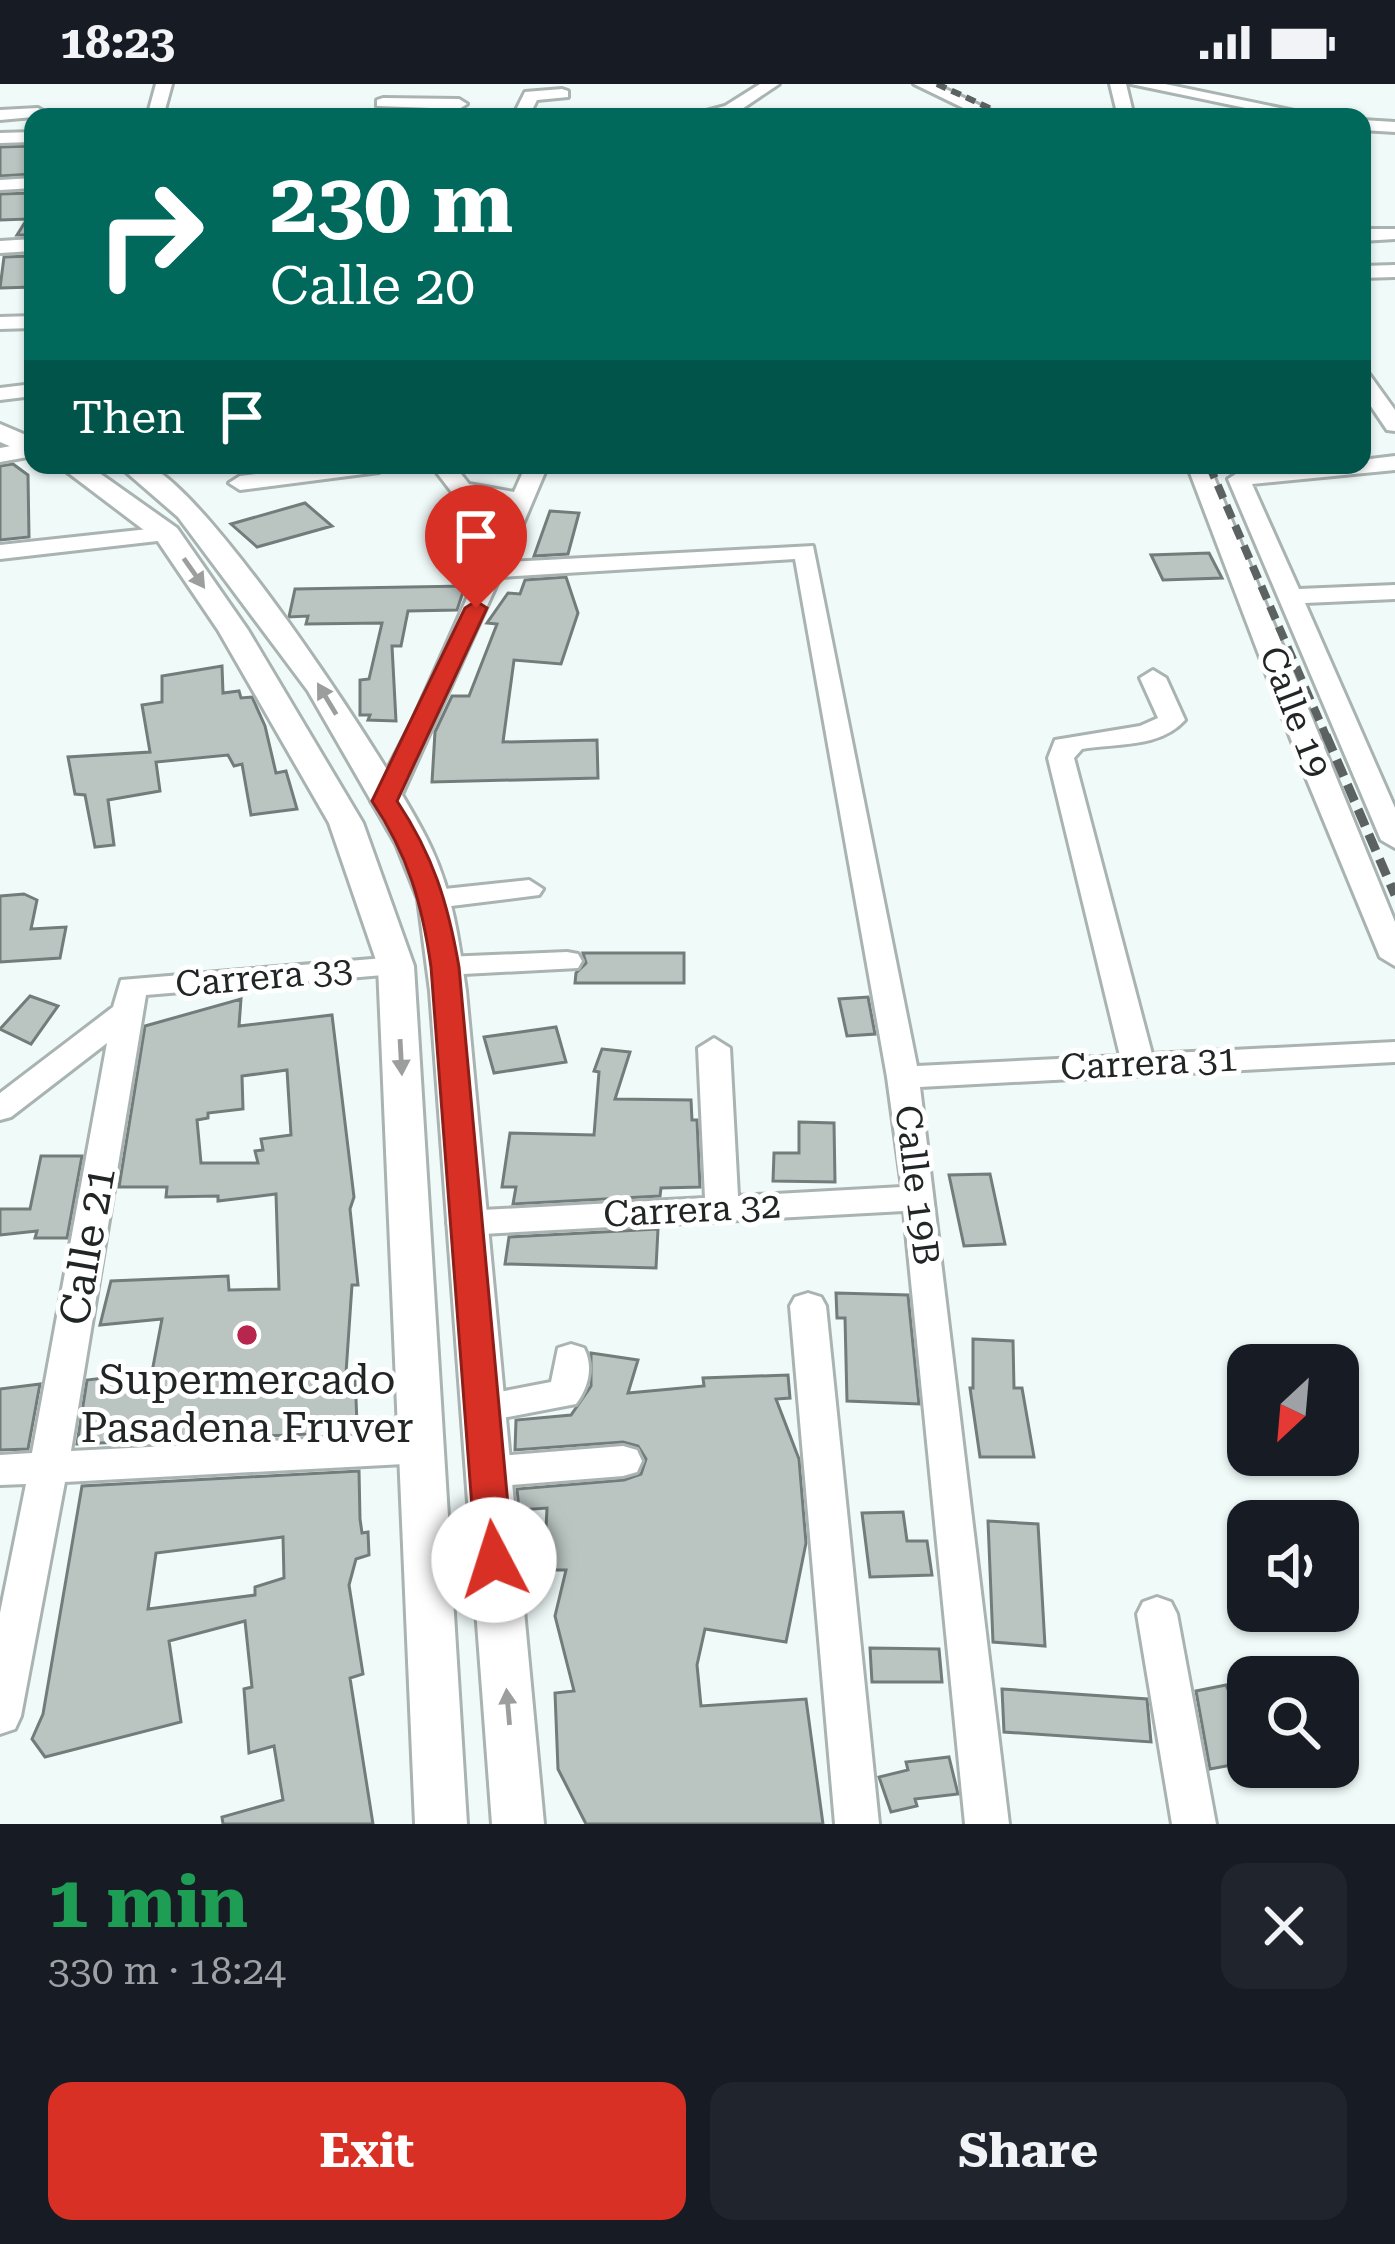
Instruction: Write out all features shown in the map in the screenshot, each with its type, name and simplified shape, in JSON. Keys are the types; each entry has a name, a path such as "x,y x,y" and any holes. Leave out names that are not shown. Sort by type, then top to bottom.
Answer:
{"main road":[{"path":"84,474 167,534 233,630 346,823 366,869 396,966 441,1824"},
{"path":"142,474 188,511 322,689 413,844 434,899 445,967 518,1824"}],"street":[{"path":"733,108 771,84"},
{"path":"922,84 976,108"},
{"path":"1139,84 1273,108"},
{"path":"525,108 531,95 562,94"},
{"path":"383,103 455,101 456,108"},
{"path":"1371,391 1395,424"},
{"path":"240,482 305,474"},
{"path":"450,474 463,490 525,500"},
{"path":"385,801 534,474"},
{"name":"Calle 19","path":"1201,474 1313,763 1395,957"},
{"name":"Calle 19","path":"1288,474 1239,479 1395,840"},
{"path":"0,552 167,534"},
{"name":"Calle 19B","path":"494,570 805,551 903,1077 987,1824"},
{"path":"1288,597 1395,592"},
{"path":"1138,1063 1061,758 1064,746 1078,740 1156,733 1172,720 1153,678"},
{"path":"434,899 530,890"},
{"path":"445,967 567,961"},
{"name":"Carrera 33","path":"0,1109 130,999 396,966"},
{"name":"Calle 21","path":"0,1716 13,1592 49,1467 130,999"},
{"path":"714,1048 722,1208"},
{"name":"Carrera 31","path":"903,1077 1395,1052"},
{"name":"Carrera 32","path":"464,1223 920,1198"},
{"path":"808,1306 857,1824"},
{"path":"481,1408 563,1394 569,1386 572,1358"},
{"path":"0,1470 423,1448"},
{"path":"486,1472 623,1461"},
{"path":"1156,1614 1194,1824"}],"building":[{"path":"24,146 24,175 0,176 0,147"},
{"path":"24,193 24,219 0,220 0,194"},
{"path":"24,256 24,287 0,288 4,257"},
{"path":"13,464 28,475 29,537 0,540 0,466"},
{"path":"305,503 332,526 257,547 231,524"},
{"path":"550,511 579,513 568,554 534,556"},
{"path":"1209,553 1222,578 1163,580 1151,555"},
{"path":"566,577 578,613 561,664 514,660 503,742 597,740 598,778 432,782 435,732 452,696 469,696 497,624 487,623 508,593 520,594 525,580"},
{"path":"465,586 457,610 408,611 401,646 392,646 396,721 368,720 370,715 360,715 360,680 369,679 382,623 306,624 308,616 289,617 295,589"},
{"path":"222,666 223,693 239,691 241,698 252,697 265,726 276,773 286,771 297,809 251,815 242,764 234,766 228,755 156,762 160,791 108,800 114,845 95,847 85,795 75,794 68,757 150,752 142,705 162,702 162,676"},
{"path":"24,894 37,900 31,929 66,927 60,958 0,962 0,896"},
{"path":"583,953 684,953 684,983 575,983 576,973 586,963"},
{"path":"30,996 58,1006 31,1044 0,1029"},
{"path":"868,997 875,1034 847,1036 839,999"},
{"path":"241,999 239,1026 332,1015 354,1197 350,1209 358,1285 352,1285 346,1373 355,1372 357,1425 304,1428 312,1434 77,1444 87,1380 152,1372 162,1319 100,1325 111,1281 228,1276 229,1290 279,1289 276,1194 218,1201 218,1196 166,1197 167,1187 119,1187 145,1026","holes":["287,1070 291,1135 261,1139 263,1150 255,1151 258,1163 201,1163 197,1120 208,1118 208,1113 243,1109 242,1076"]},
{"path":"556,1027 566,1062 494,1073 484,1037"},
{"path":"602,1049 630,1052 615,1099 691,1100 692,1120 697,1120 700,1187 661,1188 660,1196 513,1204 516,1187 502,1187 510,1133 594,1135 599,1072 594,1071"},
{"path":"799,1122 834,1123 835,1182 773,1181 774,1153 799,1153"},
{"path":"41,1156 82,1156 67,1238 35,1238 37,1231 0,1235 0,1209 30,1209"},
{"path":"990,1174 1005,1244 964,1246 949,1175"},
{"path":"658,1229 656,1268 505,1264 509,1237"},
{"path":"836,1293 908,1295 919,1404 847,1401 845,1318 837,1318"},
{"path":"973,1339 1013,1341 1014,1388 1022,1388 1034,1457 980,1457 970,1388"},
{"path":"591,1353 638,1360 628,1393 704,1386 703,1378 788,1375 790,1398 776,1399 799,1459 806,1543 786,1642 705,1629 697,1665 701,1706 806,1699 823,1824 586,1824 558,1769 555,1693 574,1691 555,1616 566,1570 544,1570 547,1508 519,1510 517,1489 624,1480 641,1474 646,1459 638,1446 623,1442 515,1450 516,1420 571,1415 591,1386"},
{"path":"40,1384 28,1449 0,1450 0,1389"},
{"path":"359,1471 360,1519 362,1533 368,1532 369,1555 356,1559 349,1585 363,1674 350,1678 373,1824 223,1824 222,1817 283,1800 274,1746 249,1753 244,1689 252,1687 245,1621 169,1641 181,1722 45,1757 32,1739 43,1714 82,1486","holes":["283,1537 284,1578 255,1587 255,1595 148,1609 156,1553"]},
{"path":"903,1512 907,1541 927,1541 932,1575 870,1577 862,1513"},
{"path":"988,1521 1038,1524 1045,1646 993,1642"},
{"path":"870,1648 939,1649 942,1682 872,1682"},
{"path":"1227,1687 1227,1766 1210,1769 1196,1691"},
{"path":"1002,1689 1147,1699 1151,1742 1004,1732"},
{"path":"949,1757 958,1794 915,1799 917,1806 891,1812 879,1777 908,1770 906,1762"}],"railway":[{"path":"937,84 989,108"},
{"path":"1213,474 1327,738"},
{"path":"1326,735 1395,895"}],"place":[{"name":"Supermercado Pasadena Fruver","path":"247,1335"}],"route":[{"path":"476,608 385,801 413,844 434,899 445,967 494,1560"}]}
